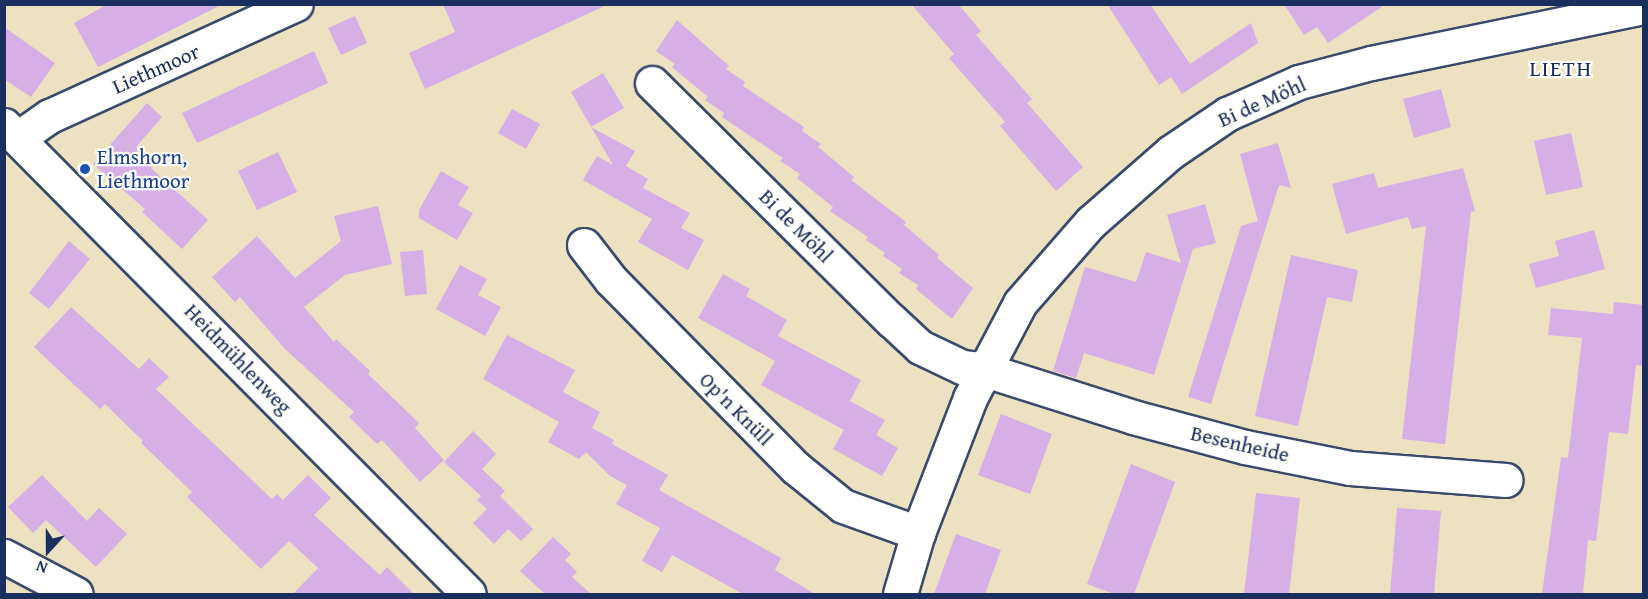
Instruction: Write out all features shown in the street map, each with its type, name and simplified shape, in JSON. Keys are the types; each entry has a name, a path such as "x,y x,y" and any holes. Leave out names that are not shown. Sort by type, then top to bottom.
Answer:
{"street":[{"name":"Liethmoor","path":"8,128 50,116 296,4"},
{"name":"Bi de Möhl","path":"900,594 918,533 982,369 1020,303 1072,241 1171,152 1227,114 1299,82 1371,63 1644,7"},
{"name":"Bi de Möhl","path":"652,83 920,347 962,367 982,369"},
{"name":"Heidmühlenweg","path":"8,128 469,594"},
{"name":"Op'n Knüll","path":"584,245 611,280 796,468 843,506 918,533"},
{"name":"Besenheide","path":"982,369 1134,417 1245,447 1350,468 1506,480"},
{"path":"4,556 76,594"}],"building":[{"path":"108,4 223,4 98,67 74,23"},
{"path":"443,4 609,4 425,89 409,53 455,32"},
{"path":"911,4 958,4 981,31 976,35 1032,99 1027,103 1083,167 1056,191 1000,126 1005,122 949,58 954,54"},
{"path":"1107,4 1150,4 1190,64 1251,23 1258,43 1182,94 1171,77 1159,85"},
{"path":"1284,4 1386,4 1328,43 1317,27 1304,35"},
{"path":"355,16 367,43 341,55 328,28"},
{"path":"677,20 729,66 726,69 745,82 743,86 804,127 802,131 821,144 818,147 854,177 851,180 906,222 904,225 939,255 937,258 973,288 952,319 916,289 918,285 899,273 902,269 866,240 868,237 830,211 833,207 797,178 800,174 780,161 783,158 722,117 724,113 705,100 708,97 672,67 675,64 656,51"},
{"path":"4,27 55,63 31,97 4,79"},
{"path":"314,51 328,83 197,143 182,113"},
{"path":"603,73 624,108 591,127 571,92"},
{"path":"1441,89 1451,127 1414,138 1403,99"},
{"path":"147,103 162,117 136,147 155,163 151,168 208,220 182,249 142,212 145,209 93,164"},
{"path":"512,109 540,124 526,149 498,133"},
{"path":"591,127 635,151 626,166 648,179 643,188 690,213 681,228 704,240 688,270 638,242 652,219 583,180 597,156 613,165"},
{"path":"1571,133 1583,187 1546,195 1534,141"},
{"path":"1278,143 1291,188 1279,185 1211,404 1188,397 1241,226 1258,221 1240,154"},
{"path":"278,152 297,192 257,210 238,171"},
{"path":"1463,168 1475,211 1471,212 1445,444 1402,439 1426,226 1412,229 1408,217 1346,234 1332,184 1374,173 1378,188"},
{"path":"441,171 469,187 458,205 473,213 457,240 419,218 419,210"},
{"path":"1205,204 1216,243 1193,249 1154,375 1084,353 1076,378 1053,371 1085,267 1136,282 1146,252 1181,263 1167,215"},
{"path":"378,206 392,264 345,275 304,307 334,342 336,339 370,371 368,374 419,423 415,428 444,460 420,482 382,440 377,444 349,417 354,412 285,349 240,297 235,302 212,277 257,236 295,278 341,241 334,216"},
{"path":"1594,230 1605,269 1536,288 1529,264 1559,256 1555,241"},
{"path":"69,241 90,259 49,309 29,293"},
{"path":"423,250 427,294 405,296 400,252"},
{"path":"1291,255 1358,270 1352,302 1327,297 1298,426 1255,416"},
{"path":"460,265 487,279 478,295 501,307 485,336 436,309"},
{"path":"723,274 750,289 746,296 787,320 778,336 861,380 850,401 885,420 876,435 898,448 882,476 833,449 844,430 761,385 775,361 698,318"},
{"path":"1614,302 1644,305 1644,366 1636,365 1628,434 1609,432 1596,541 1588,540 1583,594 1542,594 1561,457 1568,458 1582,338 1548,335 1551,308 1613,314"},
{"path":"71,307 139,369 149,358 169,377 156,389 272,499 277,494 283,500 308,475 331,498 314,515 380,575 387,567 414,594 293,594 318,568 289,541 261,569 187,497 192,492 141,443 143,441 105,404 100,409 34,347"},
{"path":"507,335 575,370 563,392 600,412 592,428 614,440 612,444 668,475 659,490 781,558 775,570 815,594 743,594 672,555 662,572 642,561 660,528 616,504 627,485 610,476 586,452 579,459 548,442 559,422 483,379"},
{"path":"1001,414 1052,434 1030,494 978,475"},
{"path":"473,431 496,454 482,469 505,491 500,496 533,529 521,541 508,529 494,544 473,523 487,509 477,500 481,496 444,462"},
{"path":"1131,464 1175,482 1134,594 1114,594 1087,584"},
{"path":"42,475 87,521 99,508 127,534 96,567 46,520 33,533 8,507"},
{"path":"1256,493 1300,498 1289,594 1244,594"},
{"path":"1397,508 1441,511 1434,594 1390,594"},
{"path":"956,534 1001,550 985,594 934,594"},
{"path":"553,537 571,554 565,560 577,572 572,577 591,594 545,594 520,571"}],"place":[{"name":"Elmshorn, Liethmoor","path":"85,169"}],"district":[{"name":"LIETH","path":"1561,69"}]}
